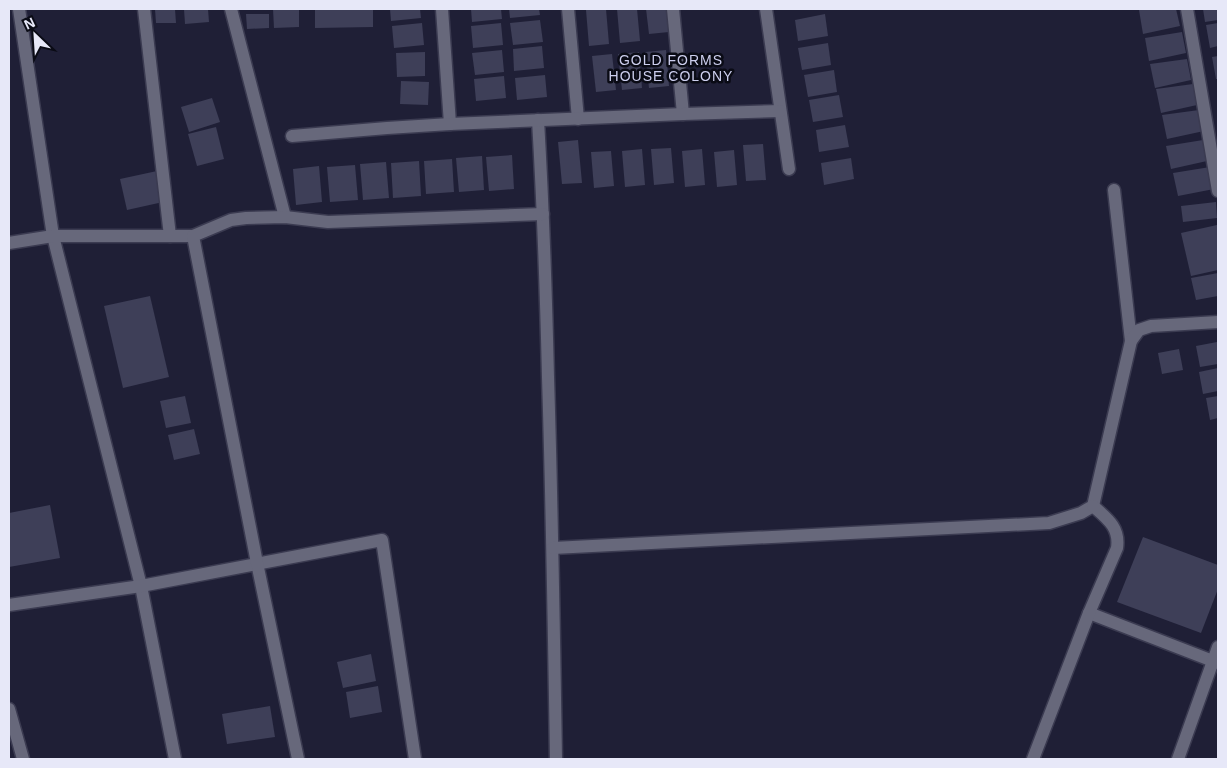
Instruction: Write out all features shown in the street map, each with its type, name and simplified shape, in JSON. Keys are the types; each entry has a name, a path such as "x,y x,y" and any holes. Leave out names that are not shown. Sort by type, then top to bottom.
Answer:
{"street":[{"path":"18,9 53,236 141,586 175,759"},
{"path":"144,9 170,236"},
{"path":"231,9 285,217"},
{"path":"442,9 450,124"},
{"path":"568,9 578,119"},
{"path":"672,9 683,114"},
{"path":"766,9 788,169"},
{"path":"1187,9 1218,191"},
{"path":"292,136 450,124 780,111"},
{"path":"538,120 543,214 553,548 556,759"},
{"path":"553,548 1049,523 1081,513 1093,506 1131,341 1114,190"},
{"path":"9,243 53,236 193,236 231,220 246,218 285,217 328,222 543,214"},
{"path":"193,236 257,564 298,759"},
{"path":"1131,341 1139,330 1151,326 1218,322"},
{"path":"1033,759 1089,613 1117,548 1119,538 1108,519 1093,506"},
{"path":"9,605 141,586 382,540 415,759"},
{"path":"1089,613 1216,662"},
{"path":"1178,759 1216,662 1218,647"},
{"path":"9,709 23,759"}],"building":[{"path":"155,9 175,9 176,23 156,23"},
{"path":"184,9 208,9 209,22 185,24"},
{"path":"273,9 299,9 299,27 274,28"},
{"path":"315,9 373,9 373,27 315,28"},
{"path":"390,9 420,9 421,18 391,21"},
{"path":"471,9 501,9 502,19 472,22"},
{"path":"509,9 539,9 540,15 510,18"},
{"path":"606,9 609,44 589,46 586,10"},
{"path":"617,9 637,9 640,41 620,43"},
{"path":"646,9 667,9 669,32 649,34"},
{"path":"1176,9 1180,26 1143,34 1139,10"},
{"path":"1203,9 1218,9 1218,20 1205,22"},
{"path":"246,14 269,14 269,28 247,29"},
{"path":"825,14 828,36 798,41 795,20"},
{"path":"540,20 543,42 513,45 510,23"},
{"path":"422,23 424,45 394,48 392,26"},
{"path":"501,23 503,45 473,48 471,26"},
{"path":"1218,23 1218,46 1210,48 1206,25"},
{"path":"1182,32 1186,53 1149,61 1145,38"},
{"path":"828,43 831,65 802,70 798,48"},
{"path":"542,46 544,68 514,71 513,49"},
{"path":"502,50 504,72 475,75 472,53"},
{"path":"666,50 669,86 649,88 645,52"},
{"path":"425,52 425,76 397,77 396,53"},
{"path":"639,52 642,88 622,90 618,54"},
{"path":"612,54 616,90 596,92 592,56"},
{"path":"1218,56 1218,79 1216,79 1212,57"},
{"path":"1187,59 1191,80 1155,88 1150,64"},
{"path":"834,70 837,92 808,97 804,75"},
{"path":"545,75 547,97 517,100 515,78"},
{"path":"504,76 506,98 476,101 474,79"},
{"path":"401,81 429,82 428,105 400,104"},
{"path":"1193,84 1197,105 1161,113 1156,89"},
{"path":"839,95 843,117 813,122 809,100"},
{"path":"212,98 220,122 189,132 181,107"},
{"path":"1199,110 1204,131 1167,139 1162,115"},
{"path":"845,125 849,147 819,152 816,130"},
{"path":"216,127 224,159 197,166 188,134"},
{"path":"578,140 582,183 562,184 558,142"},
{"path":"1203,140 1207,161 1171,169 1166,146"},
{"path":"763,144 766,180 746,181 743,145"},
{"path":"671,148 674,183 654,185 651,149"},
{"path":"642,149 645,185 625,187 622,151"},
{"path":"702,149 705,185 685,187 682,151"},
{"path":"734,150 737,185 717,187 714,152"},
{"path":"611,151 614,186 594,188 591,152"},
{"path":"512,155 514,189 489,191 486,157"},
{"path":"482,156 484,190 459,192 456,158"},
{"path":"851,158 854,179 824,185 821,163"},
{"path":"452,159 454,192 426,194 424,161"},
{"path":"419,161 421,196 393,198 391,163"},
{"path":"386,162 389,198 363,200 360,164"},
{"path":"355,165 358,200 330,202 327,167"},
{"path":"319,166 322,202 296,205 293,169"},
{"path":"1210,167 1214,189 1178,196 1173,173"},
{"path":"157,171 163,202 127,210 120,179"},
{"path":"1216,202 1217,218 1183,222 1181,206"},
{"path":"1217,225 1218,270 1191,276 1181,233"},
{"path":"1218,273 1218,296 1196,300 1191,278"},
{"path":"150,296 169,377 123,388 104,306"},
{"path":"1217,342 1218,364 1200,367 1196,346"},
{"path":"1179,349 1183,370 1162,374 1158,353"},
{"path":"1218,368 1218,391 1203,394 1199,372"},
{"path":"185,396 191,423 166,428 160,401"},
{"path":"1218,396 1218,418 1210,420 1206,398"},
{"path":"194,429 200,454 174,460 168,435"},
{"path":"50,505 60,558 9,567 9,513"},
{"path":"1143,537 1218,565 1218,589 1201,633 1117,602"},
{"path":"371,654 376,681 343,688 337,662"},
{"path":"378,686 382,712 350,718 346,692"},
{"path":"270,706 275,737 227,744 222,714"}],"district":[{"name":"GOLD FORMS HOUSE COLONY","path":"671,68"}]}
